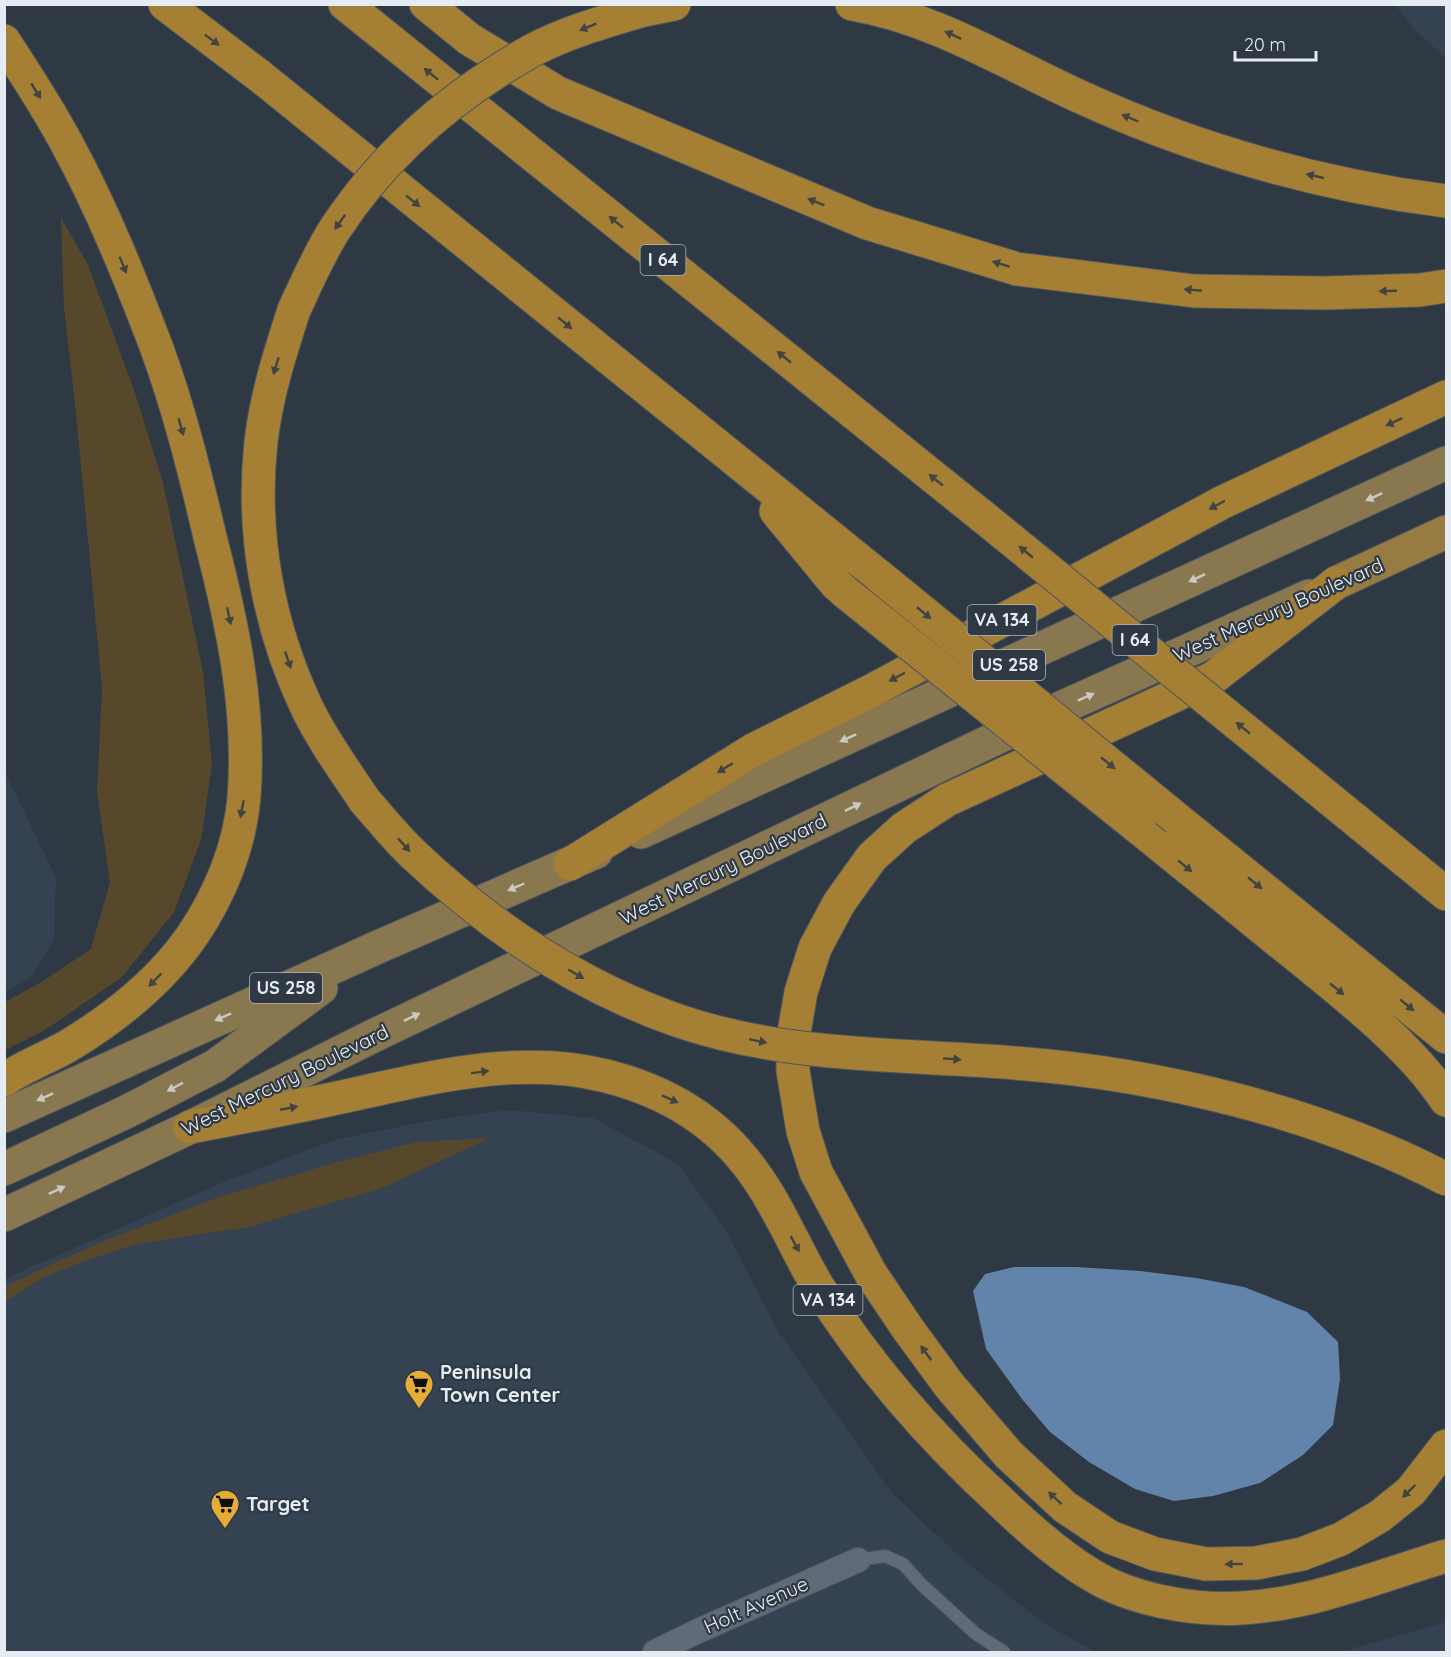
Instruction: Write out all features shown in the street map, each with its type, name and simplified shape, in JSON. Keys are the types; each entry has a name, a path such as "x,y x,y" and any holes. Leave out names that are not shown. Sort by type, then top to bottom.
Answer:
{"highway":[{"path":"165,4 261,77 1446,1037"},
{"name":"I 64","path":"345,4 982,516 1446,894"},
{"path":"426,4 469,39 558,93 867,223 1017,269 1194,291 1325,293 1420,290 1446,286"},
{"path":"852,4 940,29 1083,98 1151,126 1219,150 1372,189 1446,201"},
{"path":"659,7 596,24 534,49 482,82 434,117 398,149 335,229 313,268 294,310 274,373 261,442 258,506 265,574 272,611 290,666 308,709 336,758 365,801 410,852 459,895 530,947 582,978 630,1002 678,1020 738,1037 787,1047 855,1054 1080,1069 1236,1100 1331,1128 1446,1179"},
{"path":"4,41 37,91 68,145 103,216 157,349 185,441 222,581 241,674 246,740 244,800 233,856 213,899 193,934 169,965 142,993 104,1024 4,1080"},
{"name":"VA 134","path":"570,864 753,750 871,691 1223,502 1446,397"},
{"path":"733,458 836,585 1345,995 1435,1082 1446,1100"},
{"name":"West Mercury Boulevard","path":"1336,583 1446,532"},
{"path":"1336,583 1213,678 947,800 896,835 872,857 839,903 815,948 801,992 793,1038 793,1071 803,1131 816,1172 871,1274 908,1329 949,1385 1009,1455 1065,1507 1110,1537 1155,1554 1206,1564 1256,1563 1302,1554 1341,1539 1380,1516 1411,1491 1446,1446"},
{"path":"1413,866 1446,881"},
{"name":"VA 134","path":"190,1128 423,1079 528,1067 569,1069 604,1075 639,1086 678,1103 710,1124 735,1147 756,1175 818,1285 870,1360 923,1425 970,1474 1043,1541 1092,1576 1136,1595 1183,1606 1240,1608 1300,1601 1446,1556"}],"main road":[{"name":"US 258","path":"4,1116 378,946 570,864 927,703 1446,463"},
{"name":"West Mercury Boulevard","path":"4,1215 190,1128 384,1030 1032,721 1336,583"},
{"path":"4,1169 126,1112 215,1066 378,946"}],"street":[{"name":"Holt Avenue","path":"655,1653 698,1631 858,1560"}],"lane":[{"path":"858,1560 885,1556 903,1564 922,1585 976,1634 1004,1653"}],"shaded area":[{"path":"1395,5 1446,5 1446,58 1419,34"},
{"path":"61,218 88,265 134,390 163,483 203,672 212,764 201,840 174,912 122,977 45,1030 5,1050 5,1002 40,983 91,949 110,882 97,792 102,688 64,308"},
{"path":"5,772 56,878 54,940 32,976 5,993"},
{"name":"Peninsula Town Center","path":"510,1110 593,1118 678,1164 727,1232 776,1328 891,1492 960,1557 1045,1624 1096,1652 5,1652 4,1279 221,1183 334,1140 439,1119"},
{"path":"490,1138 380,1189 248,1227 136,1244 87,1260 42,1278 5,1302 5,1286 101,1242 219,1197 416,1142"},
{"path":"1446,1622 1446,1652 1340,1652"}],"water":[{"path":"1014,1267 1076,1267 1140,1271 1196,1278 1244,1287 1307,1312 1338,1342 1340,1379 1333,1425 1303,1455 1260,1483 1213,1496 1174,1501 1135,1489 1089,1462 1050,1432 1022,1399 986,1349 973,1291 985,1274"}],"place":[{"name":"Peninsula Town Center","path":"419,1410"},
{"name":"Target","path":"225,1530"}]}
